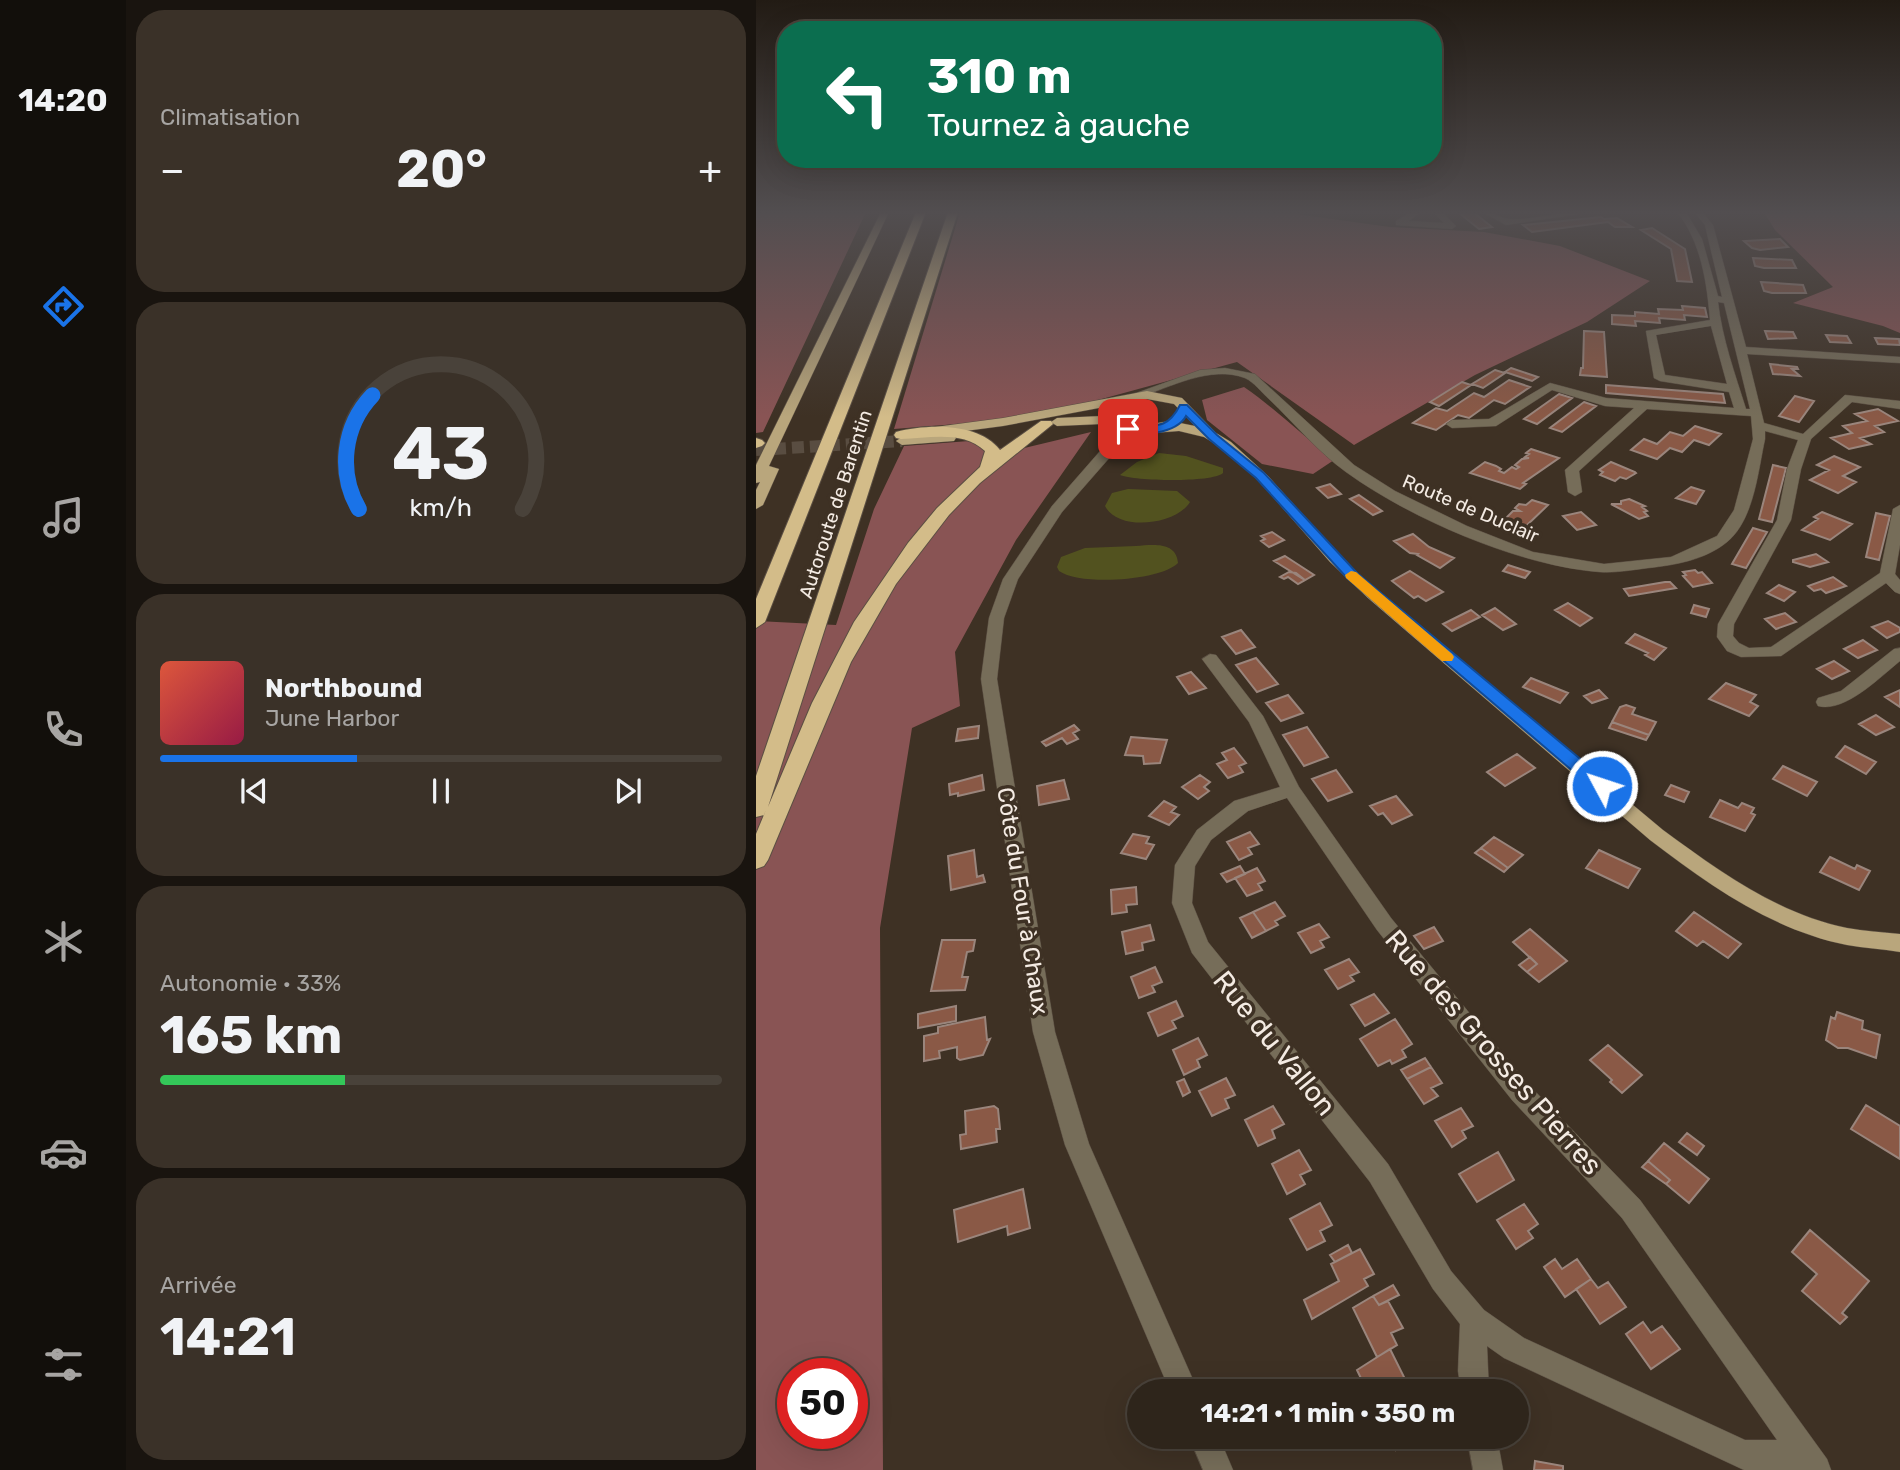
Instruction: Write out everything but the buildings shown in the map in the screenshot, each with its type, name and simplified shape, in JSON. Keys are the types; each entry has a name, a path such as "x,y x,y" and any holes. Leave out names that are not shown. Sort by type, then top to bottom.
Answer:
{"highway":[{"name":"Autoroute de Barentin","path":"756,622 893,281"},
{"name":"Autoroute de Barentin","path":"756,809 930,281"},
{"path":"756,860 784,800 823,702 894,573 935,521 986,468 1046,424"},
{"path":"902,438 956,433 970,436 988,443 993,450 993,457 986,468"}],"main road":[{"path":"756,479 838,305 852,281"},
{"path":"756,505 852,296 856,281"},
{"path":"902,438 1130,398 1159,395 1181,404 1213,437 1260,476 1329,552 1401,619 1701,866 1748,898 1811,926 1847,937 1900,943"},
{"path":"1120,426 1109,413 1111,407 1130,398"},
{"path":"1161,428 1180,419 1181,404"},
{"path":"970,436 1090,419 1120,426 1177,426 1213,437"}],"street":[{"path":"1708,281 1715,321 1741,411"},
{"name":"Route de Duclair","path":"1130,398 1181,378 1214,371 1251,376 1349,468 1399,499 1529,555 1585,566 1630,567 1666,562 1698,552 1722,539 1731,529 1741,510 1759,439 1757,419 1724,281"},
{"path":"1713,298 1729,301"},
{"path":"1715,321 1650,333 1660,378 1734,389"},
{"path":"1741,350 1900,360"},
{"name":"Route de Duclair","path":"1181,404 1183,390 1211,378 1241,380 1267,393"},
{"path":"1452,425 1492,423 1550,386 1605,402 1741,411 1805,438"},
{"path":"1900,405 1849,398 1805,438 1794,469 1784,520 1726,624 1724,637 1732,647 1747,653 1774,652 1887,575 1900,509"},
{"path":"1576,492 1572,470 1644,405"},
{"name":"Côte du Four à Chaux","path":"1120,426 1022,560 1002,597 992,639 989,678 1044,1032 1077,1145 1179,1379"},
{"path":"1887,575 1900,589"},
{"path":"1824,702 1847,695 1900,653"},
{"name":"Rue des Grosses Pierres","path":"1210,659 1257,720 1291,790 1384,925 1520,1091 1631,1209 1810,1462"},
{"name":"Rue du Vallon","path":"1291,790 1241,806 1204,835 1185,865 1182,903 1199,947 1378,1173 1442,1280 1474,1320 1514,1348 1744,1455 1810,1462"},
{"path":"1473,1379 1474,1320"},
{"path":"1209,1449 1218,1470"},
{"path":"1484,1449 1488,1470"}],"shaded area":[{"path":"756,281 834,281 763,432 756,433"},
{"path":"939,281 1650,281 1587,322 1475,375 1354,445 1237,362 1069,408 982,422 894,429"},
{"path":"1826,281 1900,281 1900,333 1883,326 1793,303 1833,287"},
{"path":"1244,387 1334,460 1313,474 1262,464 1207,420 1202,400"},
{"path":"1091,432 1016,540 955,652 960,706 912,728 880,928 883,1470 756,1470 756,621 836,625 874,509 904,446 969,441 1012,451"},
{"path":"1159,453 1186,456 1223,468 1223,473 1204,478 1173,480 1140,479 1120,475 1137,462"},
{"path":"1128,489 1177,491 1190,502 1173,516 1160,520 1122,520 1105,506 1112,493"},
{"path":"1156,545 1173,551 1178,563 1155,574 1101,580 1069,576 1057,567 1061,557 1085,548"}],"tunnel":[{"path":"756,450 902,441"}],"slow traffic":[{"path":"1351,575 1447,657"}],"route":[{"path":"1128,429 1150,430 1172,424 1184,413 1183,407 1213,437 1260,476 1352,575 1411,628 1602,786"}]}
